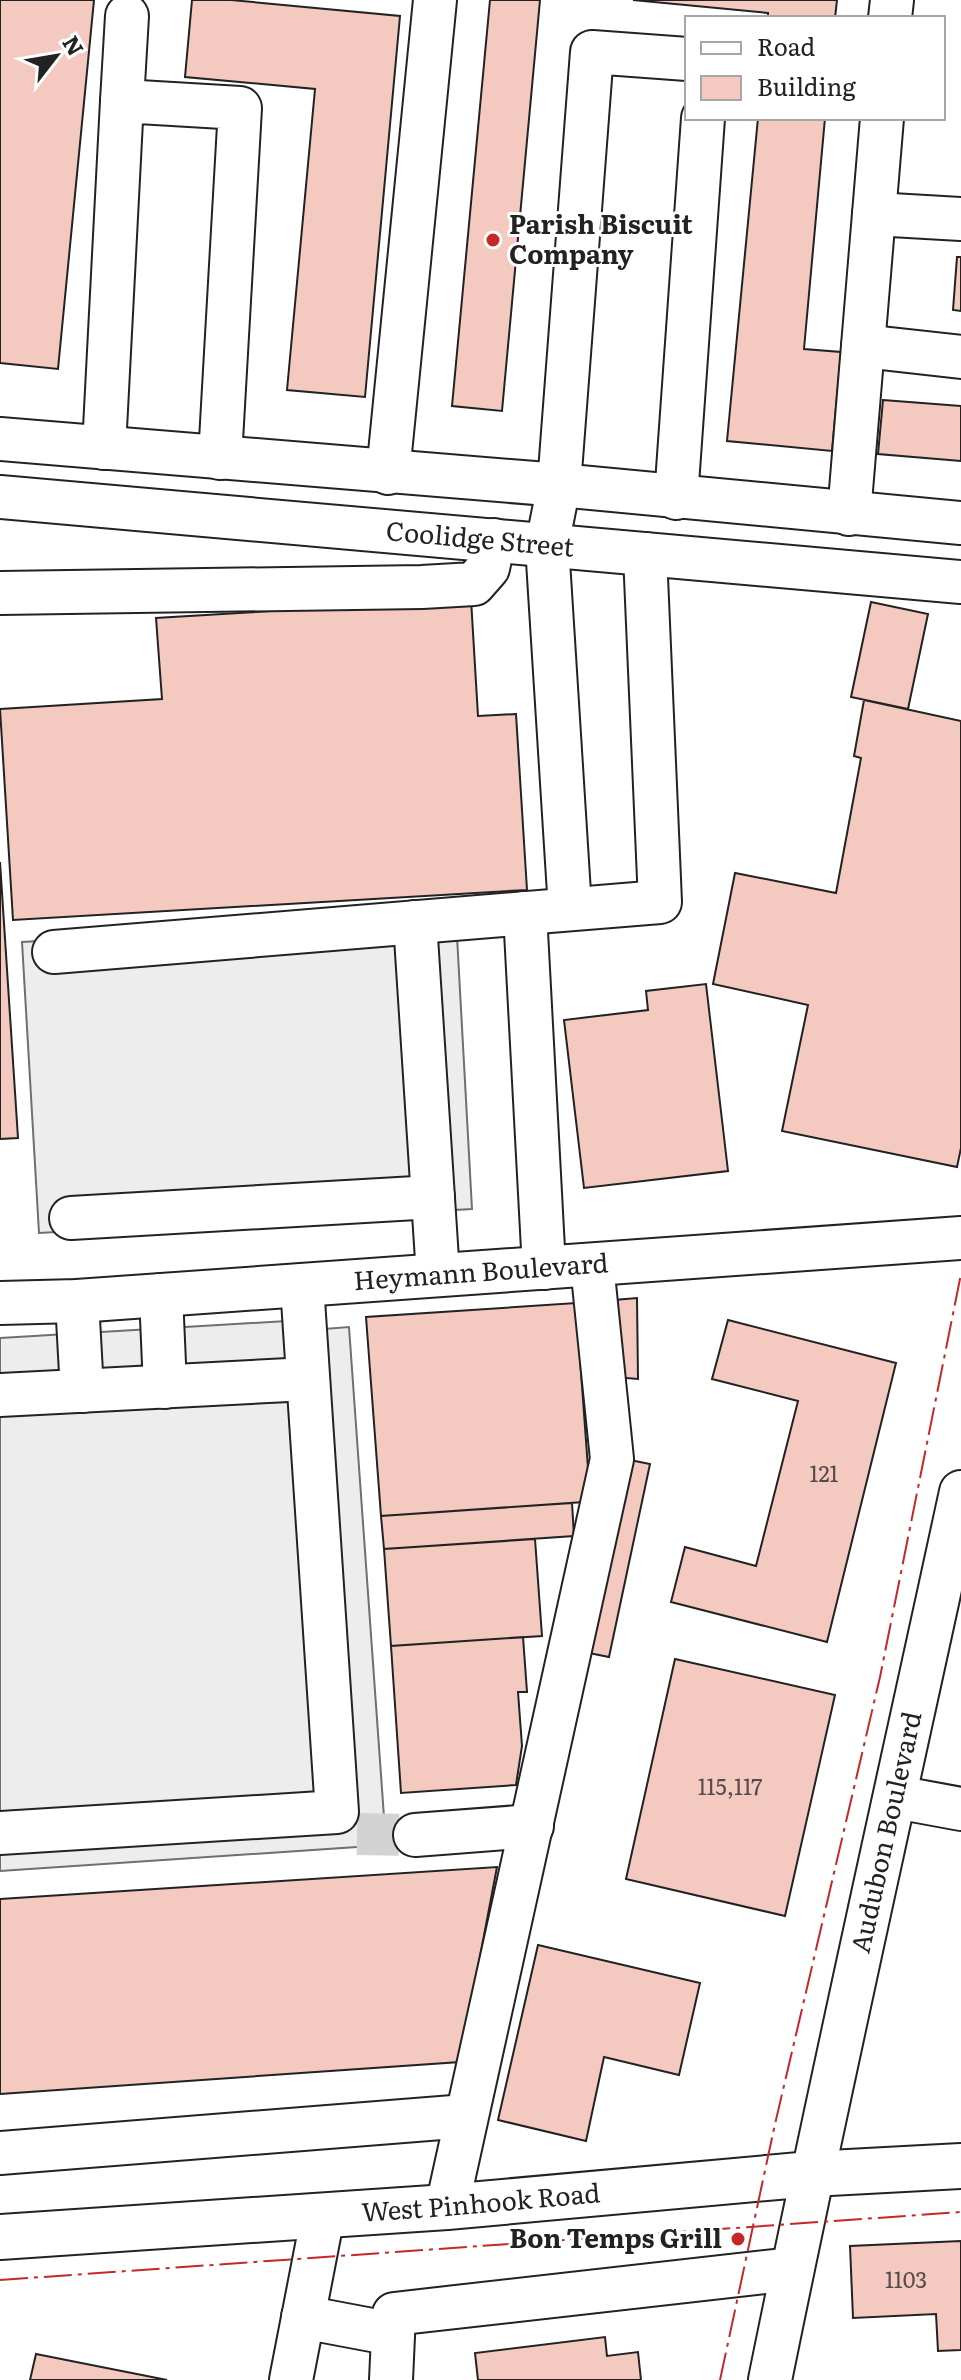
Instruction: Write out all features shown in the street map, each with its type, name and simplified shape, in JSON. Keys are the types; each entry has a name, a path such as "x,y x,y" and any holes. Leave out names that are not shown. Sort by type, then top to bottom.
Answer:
{"main road":[{"name":"West Pinhook Road","path":"0,2237 447,2207 811,2174 961,2166"}],"street":[{"path":"388,473 435,0"},
{"path":"104,448 127,16"},
{"path":"570,909 547,545 559,485 592,52 685,59"},
{"path":"122,101 240,108 220,458"},
{"path":"676,498 703,120"},
{"path":"849,514 882,120"},
{"path":"874,214 961,219"},
{"path":"863,346 961,357"},
{"path":"0,439 559,485 961,523"},
{"name":"Coolidge Street","path":"0,497 961,582"},
{"path":"0,593 474,584 488,568 494,540"},
{"path":"54,952 660,902 645,554"},
{"path":"525,913 544,1268"},
{"path":"415,922 438,1275"},
{"path":"71,1218 433,1197"},
{"name":"Heymann Boulevard","path":"0,1303 77,1301 961,1238"},
{"path":"447,2207 612,1459 592,1265"},
{"path":"0,1833 347,1823 302,1285"},
{"path":"161,1295 165,1387"},
{"path":"77,1301 82,1391"},
{"path":"0,1395 308,1379"},
{"name":"Audubon Boulevard","path":"770,2380 811,2174 961,1492"},
{"path":"896,1797 961,1809"},
{"path":"415,1835 532,1826"},
{"path":"0,2153 466,2116"},
{"path":"291,2380 323,2215"},
{"path":"391,2380 394,2314 792,2269"},
{"path":"303,2317 393,2334"}],"shaded area":[{"path":"456,918 472,1209 39,1233 22,942"},
{"path":"320,1319 324,1329 349,1327 386,1845 0,1871 0,1338"}],"building":[{"path":"0,0 94,0 58,369 0,363"},
{"path":"192,0 231,0 400,16 365,397 287,390 315,89 185,77"},
{"path":"490,0 540,0 502,411 452,406"},
{"path":"633,0 837,0 835,16 768,16 768,13"},
{"path":"758,120 825,120 804,349 841,352 832,451 727,441"},
{"path":"957,257 961,257 961,311 953,310"},
{"path":"883,400 961,406 961,461 878,454"},
{"path":"471,599 478,716 516,714 527,890 13,920 0,709 162,699 156,618"},
{"path":"871,602 928,614 908,709 851,697"},
{"path":"864,700 961,721 961,1148 957,1167 782,1131 808,1005 713,984 735,873 836,893 861,758 854,756"},
{"path":"0,862 18,1138 0,1139"},
{"path":"706,984 728,1171 584,1188 564,1020 648,1010 646,991"},
{"path":"637,1298 638,1379 614,1377 614,1300"},
{"path":"576,1303 589,1482 584,1502 381,1516 366,1317"},
{"path":"728,1320 896,1363 827,1642 671,1602 685,1547 756,1566 798,1401 712,1379"},
{"path":"625,1459 650,1464 609,1657 584,1652"},
{"path":"572,1503 574,1536 384,1549 381,1516"},
{"path":"535,1539 542,1636 391,1646 384,1549"},
{"path":"523,1637 527,1692 518,1692 522,1746 516,1785 401,1793 391,1646"},
{"path":"675,1659 835,1695 785,1916 626,1879"},
{"path":"497,1867 460,2062 0,2094 0,1899"},
{"path":"538,1945 700,1983 679,2075 604,2057 586,2141 498,2120"},
{"path":"961,2241 961,2350 938,2351 936,2314 853,2318 850,2246"},
{"path":"605,2337 607,2356 638,2352 641,2380 478,2380 475,2353"},
{"path":"36,2354 167,2380 30,2380"}],"tunnel":[{"path":"357,1834 415,1835"}],"power":[{"path":"720,2380 775,2124 880,1677 961,1274"},
{"path":"0,2280 961,2212"}],"place":[{"name":"Parish Biscuit Company","path":"493,240"},
{"name":"Bon Temps Grill","path":"738,2239"}]}
